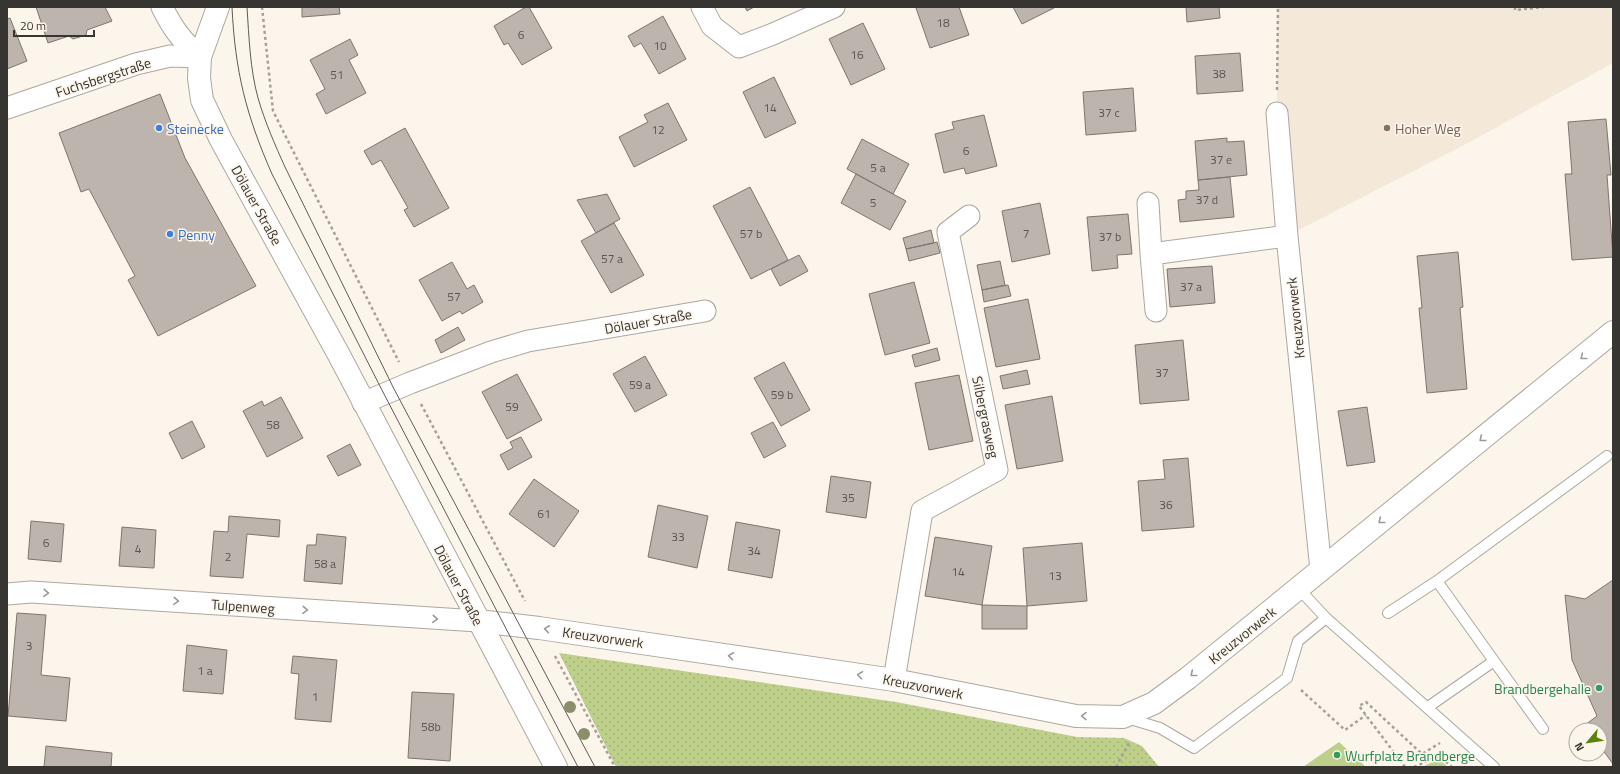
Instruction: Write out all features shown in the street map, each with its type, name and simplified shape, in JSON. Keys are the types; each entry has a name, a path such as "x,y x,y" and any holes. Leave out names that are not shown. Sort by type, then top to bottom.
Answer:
{"street":[{"path":"162,7 172,28 182,41 200,57"},
{"name":"Dölauer Straße","path":"218,7 200,57 199,78 202,100 221,140 339,355 556,767"},
{"path":"702,7 712,26 739,47 773,34 834,7"},
{"name":"Fuchsbergstraße","path":"7,108 136,64 170,56 200,57"},
{"name":"Kreuzvorwerk","path":"1277,113 1287,236 1321,570"},
{"path":"1148,203 1156,311"},
{"name":"Silbergrasweg","path":"894,680 922,511 997,470 948,232 969,216"},
{"path":"1151,254 1287,236"},
{"name":"Dölauer Straße","path":"363,403 410,383 492,352 528,341 705,311"},
{"name":"Kreuzvorwerk","path":"478,621 539,628 894,680 1076,716 1123,717 1154,703 1188,678 1613,332"},
{"name":"Tulpenweg","path":"7,594 31,592 478,621"}],"lane":[{"path":"1388,614 1437,581 1607,456"},
{"path":"1437,581 1543,729"},
{"path":"1299,589 1326,618 1494,767"},
{"path":"1123,717 1160,728 1194,748 1287,678 1298,641 1326,618"},
{"path":"1428,707 1494,661"}],"path":[{"path":"262,7 273,111 410,383 539,628 615,767"},
{"path":"1277,113 1278,7"},
{"path":"1515,7 1515,10 1544,7"},
{"path":"1287,678 1345,730 1366,715"},
{"path":"1405,767 1359,706 1366,702 1422,754 1456,733"},
{"path":"1414,767 1439,756 1452,767"}],"shaded area":[{"name":"Hoher Weg","path":"1277,7 1613,7 1613,63 1468,143 1287,236 1277,113"}],"green space":[{"path":"559,653 896,702 1077,737 1124,738 1142,746 1159,767 616,767"},
{"name":"Wurfplatz Brandberge","path":"1339,742 1366,767 1303,767"},
{"name":"Wurfplatz Brandberge","path":"1439,759 1448,767 1422,767"}],"building":[{"path":"36,7 105,7 112,21 87,30 86,35 73,39 69,36 48,43"},
{"path":"302,7 339,7 340,14 302,17"},
{"path":"526,7 529,7 552,48 522,65 508,43 504,45 494,26"},
{"path":"745,7 754,7 747,11"},
{"path":"959,7 969,35 930,48 916,8"},
{"path":"1013,7 1053,7 1054,8 1022,24"},
{"path":"1186,7 1219,7 1220,18 1187,22"},
{"path":"663,16 686,59 659,74 641,43 634,47 628,36"},
{"path":"10,18 27,61 7,69 7,19"},
{"path":"863,23 885,69 851,85 829,39"},
{"path":"350,39 358,55 349,60 366,93 326,114 316,94 325,89 310,60"},
{"path":"1240,53 1243,91 1197,94 1195,56"},
{"path":"774,77 796,123 765,138 743,92"},
{"path":"1133,88 1136,131 1086,135 1083,92"},
{"name":"Penny","path":"160,94 185,158 256,286 158,336 128,280 135,276 89,189 81,192 59,133"},
{"path":"668,103 687,140 634,167 619,137 648,122 644,115"},
{"path":"984,115 997,166 966,174 964,168 944,173 935,134 954,129 952,122"},
{"path":"1606,119 1611,175 1607,175 1613,257 1572,260 1565,174 1572,174 1568,122"},
{"path":"405,128 449,208 414,227 404,210 408,208 381,160 372,165 364,151"},
{"path":"1227,138 1227,142 1244,141 1247,175 1198,180 1195,141"},
{"path":"862,139 909,164 893,194 847,169"},
{"path":"856,174 906,201 890,230 841,203"},
{"path":"1230,177 1234,217 1180,222 1178,200 1186,199 1186,191 1199,190 1198,180"},
{"path":"750,187 788,260 751,279 713,206"},
{"path":"607,194 620,219 596,233 577,200"},
{"path":"1040,203 1050,254 1012,262 1002,211"},
{"path":"1128,214 1132,254 1117,255 1118,268 1092,271 1087,217"},
{"path":"614,223 644,275 611,293 581,241"},
{"path":"931,230 934,243 906,249 903,238"},
{"path":"937,242 940,253 909,261 906,249"},
{"path":"1458,252 1463,307 1460,308 1467,389 1427,393 1419,308 1422,308 1417,256"},
{"path":"799,255 808,271 780,286 771,269"},
{"path":"1000,261 1005,285 982,290 977,265"},
{"path":"452,262 467,289 474,285 483,302 462,314 460,311 442,321 419,280"},
{"path":"1212,266 1215,303 1170,307 1167,269"},
{"path":"914,282 930,343 885,355 869,294"},
{"path":"1008,285 1011,296 984,302 982,290"},
{"path":"1028,299 1040,359 996,367 984,308"},
{"path":"458,327 465,340 441,353 435,340"},
{"path":"1183,340 1189,400 1140,404 1135,345"},
{"path":"937,348 940,360 915,367 912,355"},
{"path":"645,356 667,395 635,412 613,374"},
{"path":"784,362 810,410 781,426 754,378"},
{"path":"1027,370 1030,384 1003,389 1000,376"},
{"path":"517,374 542,420 507,439 482,392"},
{"path":"959,375 973,441 929,450 915,383"},
{"path":"1052,396 1063,461 1017,469 1005,405"},
{"path":"281,397 303,438 267,457 243,411 262,401 264,406"},
{"path":"1367,407 1375,462 1347,466 1338,411"},
{"path":"192,421 205,447 182,459 169,433"},
{"path":"773,422 786,446 764,458 751,433"},
{"path":"521,437 532,457 508,470 500,455 513,448 510,442"},
{"path":"350,444 361,465 338,476 327,456"},
{"path":"1188,458 1194,527 1142,531 1138,481 1165,479 1163,460"},
{"path":"831,476 871,482 866,518 826,512"},
{"path":"534,479 579,511 554,547 509,514"},
{"path":"658,505 708,516 697,568 648,557"},
{"path":"229,516 280,520 279,537 247,534 243,578 210,576 214,531 228,532"},
{"path":"31,521 64,524 61,562 28,559"},
{"path":"736,522 780,530 772,578 728,570"},
{"path":"122,527 156,530 154,568 119,566"},
{"path":"317,534 346,537 342,584 304,581 307,545 316,545"},
{"path":"935,537 992,546 982,605 925,596"},
{"path":"1082,543 1087,601 1027,606 1023,548"},
{"name":"Brandbergehalle","path":"1613,580 1613,764 1608,757 1608,722 1589,722 1597,716 1572,660 1565,595 1585,599"},
{"path":"982,605 1027,606 1027,629 982,629"},
{"path":"17,613 46,615 41,675 70,678 66,721 8,716"},
{"path":"187,645 227,650 223,694 183,691"},
{"path":"293,656 337,660 331,722 295,719 299,674 291,673"},
{"path":"412,692 454,694 450,761 408,758"},
{"path":"46,746 112,753 111,767 44,767"}],"tram line":[{"path":"232,7 236,52 243,92 255,132 272,174 384,394 578,767"},
{"path":"247,7 250,53 255,87 267,125 285,167 394,389 595,767"}],"place":[{"name":"Steinecke","path":"159,128"},
{"name":"Hoher Weg","path":"1387,128"},
{"name":"Penny","path":"170,234"},
{"name":"Brandbergehalle","path":"1599,688"},
{"name":"Wurfplatz Brandberge","path":"1337,755"}]}
